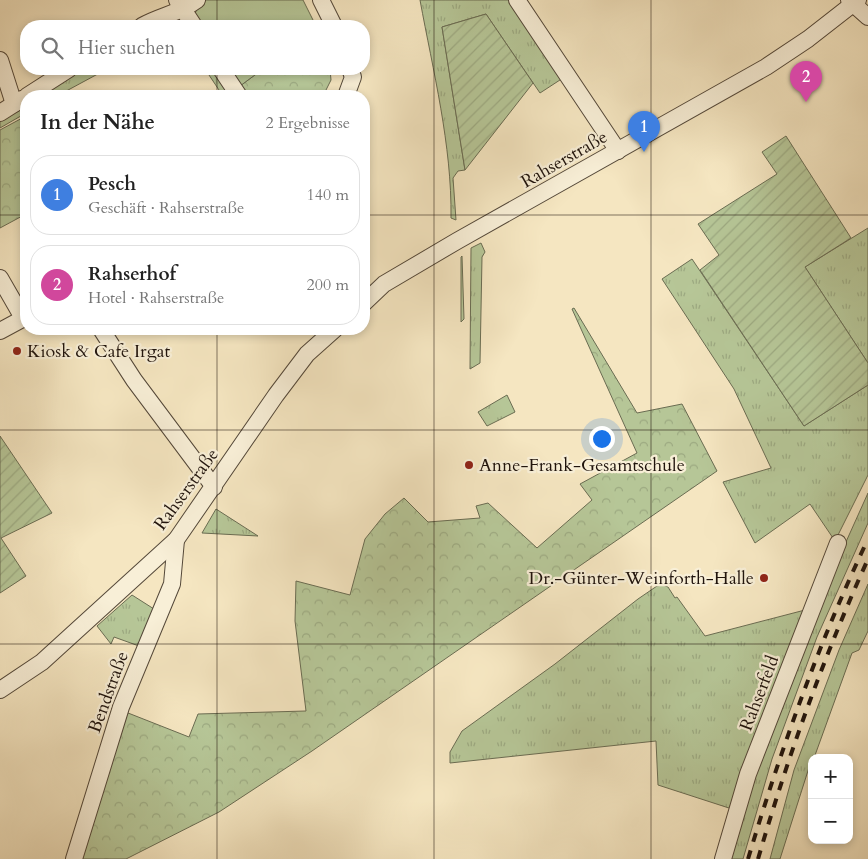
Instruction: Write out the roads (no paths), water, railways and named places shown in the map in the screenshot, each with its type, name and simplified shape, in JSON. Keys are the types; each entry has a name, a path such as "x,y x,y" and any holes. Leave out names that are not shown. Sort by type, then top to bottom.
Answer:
{"street":[{"path":"321,0 331,20"},
{"path":"517,0 618,151"},
{"path":"854,1 868,17"},
{"name":"Rahserstraße","path":"370,297 384,284 766,67 808,39 854,1"},
{"path":"153,20 186,3 192,20"},
{"path":"0,60 20,95"},
{"path":"36,90 60,75"},
{"path":"225,75 235,90"},
{"path":"348,90 352,75"},
{"path":"0,113 20,100"},
{"path":"0,278 20,311"},
{"path":"0,331 20,320"},
{"path":"105,335 134,380 214,487"},
{"name":"Rahserstraße","path":"0,690 42,662 176,540 276,395 307,354 328,335"},
{"name":"Bendstraße","path":"74,859 121,708 172,584 176,540"},
{"name":"Rahserfeld","path":"723,859 748,774 838,543"}],"railway":[{"path":"748,859 802,696 833,617 868,539"},
{"path":"758,859 808,707 836,632 868,559"}],"place":[{"name":"Rahserhof","path":"806,102"},
{"name":"Pesch","path":"644,152"},
{"name":"Kiosk & Cafe Irgat","path":"17,351"},
{"name":"Anne-Frank-Gesamtschule","path":"469,465"},
{"name":"Dr.-Günter-Weinforth-Halle","path":"764,578"}]}
